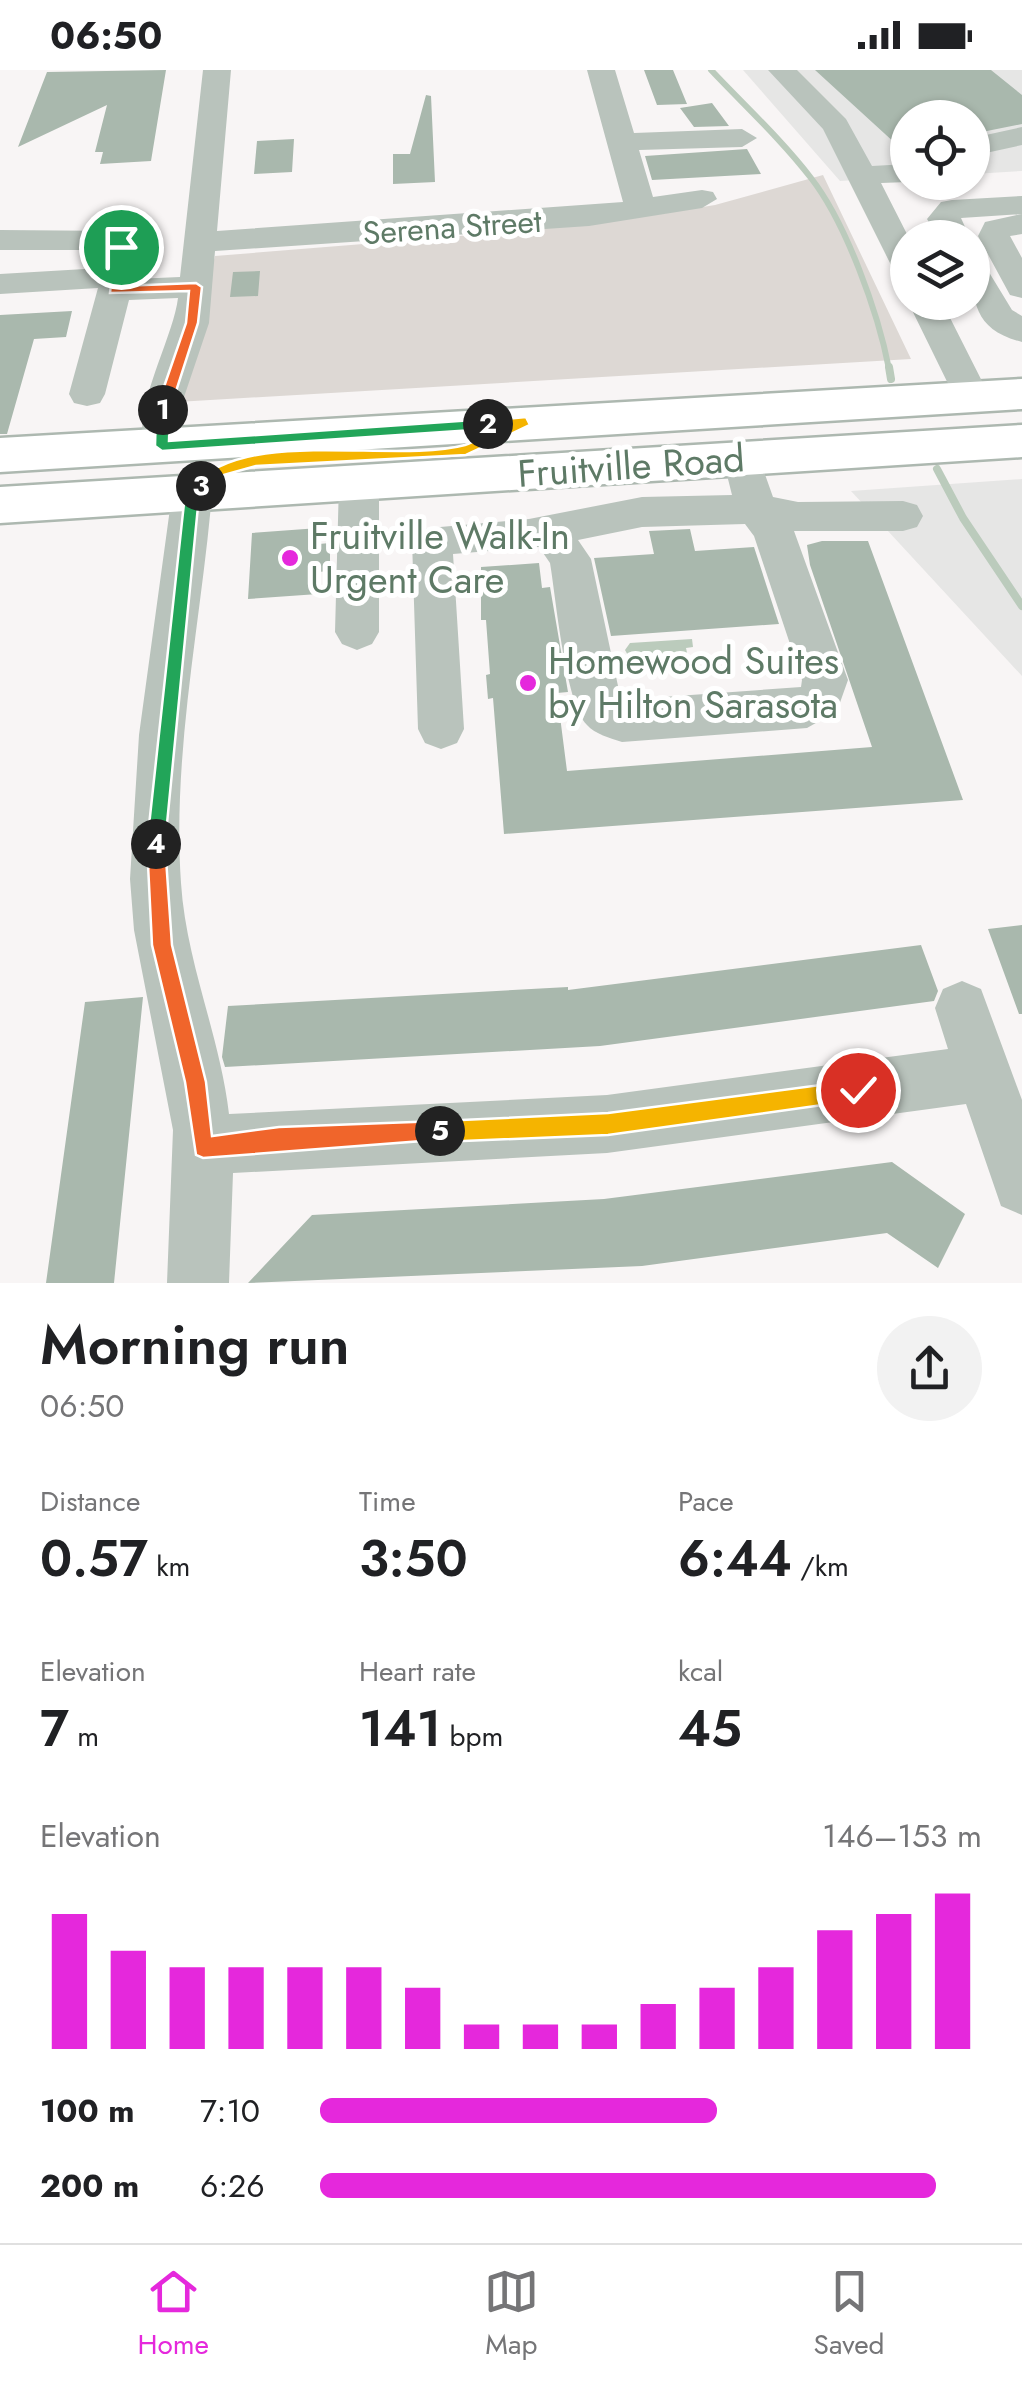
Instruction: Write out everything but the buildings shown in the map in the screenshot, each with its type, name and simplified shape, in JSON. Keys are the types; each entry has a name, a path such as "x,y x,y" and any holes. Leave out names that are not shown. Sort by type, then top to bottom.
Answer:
{"main road":[{"name":"Fruitville Road","path":"0,455 1022,394"},
{"path":"664,464 705,439 928,421 972,397"},
{"path":"192,494 220,471 256,461 466,450 526,422"},
{"name":"Fruitville Road","path":"0,504 1022,441"},
{"path":"0,504 162,446"}],"street":[{"path":"162,446 164,403 192,323 217,70"},
{"path":"602,70 641,209"},
{"path":"782,70 836,125 890,230"},
{"path":"990,150 1022,136"},
{"path":"620,142 742,138"},
{"path":"990,157 1022,155"},
{"path":"862,175 890,173"},
{"name":"Serena Street","path":"200,242 588,217 702,200"},
{"path":"944,220 952,210 1022,206"},
{"path":"1022,224 996,229 994,236 1022,288"},
{"path":"0,240 110,238 121,247 116,284 86,394"},
{"path":"0,284 196,287"},
{"path":"990,302 999,318 1022,331"},
{"path":"934,320 972,397"},
{"path":"548,530 570,558 596,703 605,714 622,722 807,709 821,697 825,680 773,530 756,508 742,459"},
{"path":"357,632 359,484"},
{"path":"192,494 159,789 154,874 162,945 196,1082 203,1147 198,1283"},
{"path":"441,729 432,540 548,530 642,512 756,508 798,516 902,516"},
{"path":"962,1008 1022,1185"},
{"path":"203,1147 279,1138 608,1124 984,1073"}],"shaded area":[{"path":"743,70 1022,70 1022,171 990,173 990,100 890,100 890,178 840,181"},
{"path":"823,175 911,359 177,402 215,256 451,237 715,205"},
{"path":"1022,479 1022,676 851,491"},
{"path":"692,639 693,647 686,648 689,662 634,666 625,650 630,643"}],"waterway":[{"path":"711,70 787,150 824,197 859,269 889,369"},
{"path":"889,367 891,379"},
{"path":"937,469 963,518 1022,606"}],"place":[{"name":"Fruitville Walk-In Urgent Care","path":"290,558"},
{"name":"Homewood Suites by Hilton Sarasota","path":"528,683"}],"route":[{"path":"121,247 114,290 196,287 192,323 164,403 162,446 526,422 466,450 256,461 220,471 192,494 159,789 154,874 162,945 196,1082 203,1147 279,1138 608,1124 858,1090"}]}
